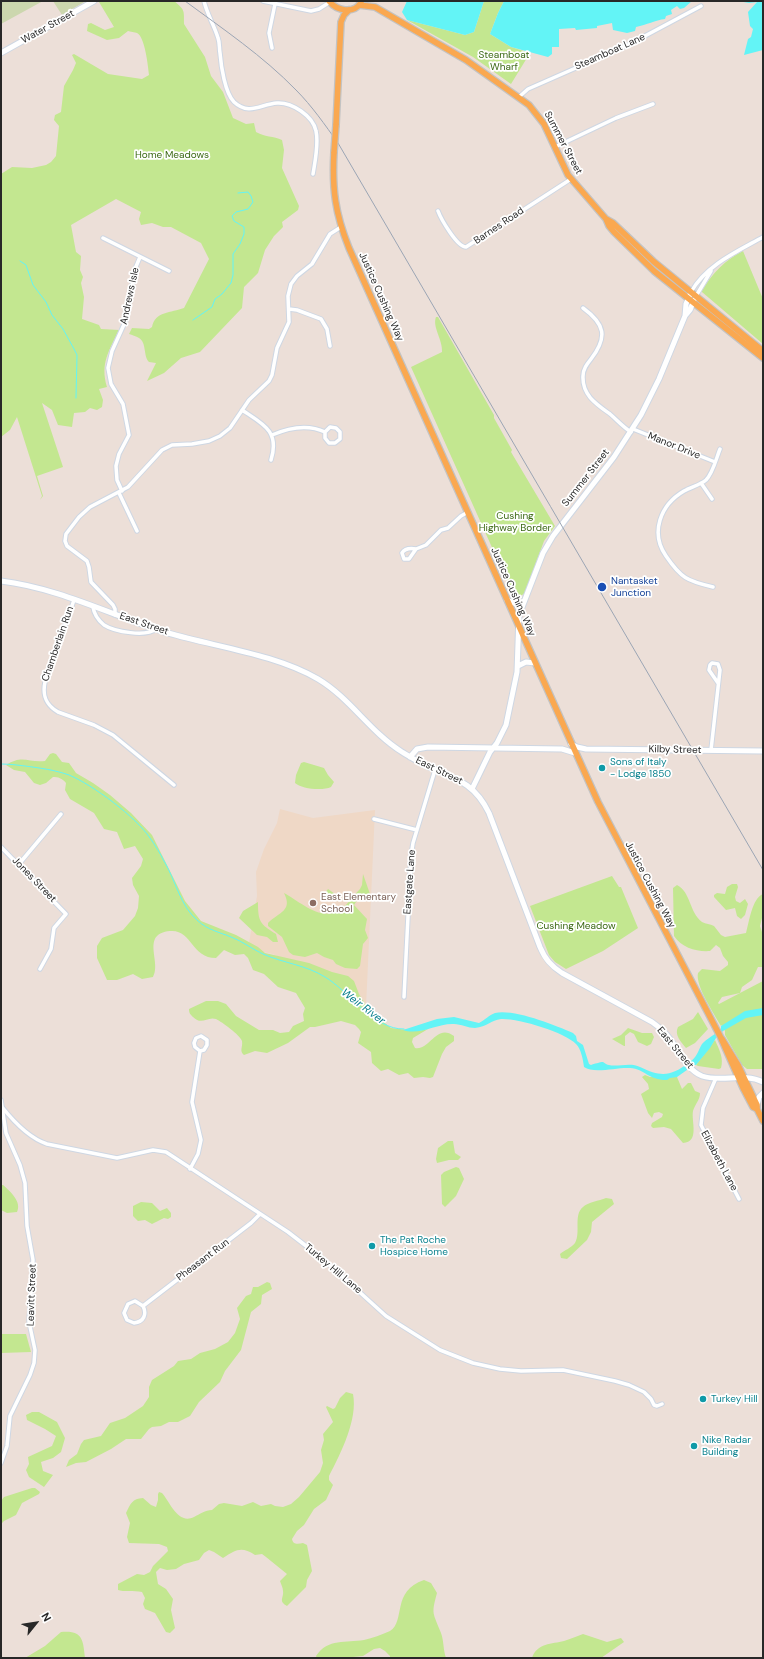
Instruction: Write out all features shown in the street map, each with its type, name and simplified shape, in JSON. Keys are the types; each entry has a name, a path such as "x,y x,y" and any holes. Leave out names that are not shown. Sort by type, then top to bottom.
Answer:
{"main road":[{"name":"Water Street","path":"1,53 94,1"},
{"name":"Justice Cushing Way","path":"329,1 334,7 341,22 333,191 341,227 608,824 719,1034 731,1052 753,1107 757,1107 763,1121"},
{"name":"Summer Street","path":"371,1 375,7"},
{"name":"Summer Street","path":"361,3 375,7 466,60 532,107 538,115 571,179 606,219 609,226 640,258 690,301"},
{"path":"341,22 344,15 349,10 361,3"},
{"path":"334,7 349,10"},
{"name":"Summer Street","path":"472,789 506,725 518,666 518,625 521,610 551,539 614,457 646,408 694,294 653,261 613,223 606,219"},
{"path":"694,294 763,350"},
{"path":"690,301 763,358"},
{"name":"East Street","path":"1,581 37,588 156,629 276,661 309,675 337,693 381,736 410,757 435,770 460,780 472,789 481,799 489,813 540,946 548,962 562,973 652,1022 665,1033 696,1072 703,1076 716,1078 741,1077 751,1078 763,1082"},
{"path":"507,599 516,604 524,601"},
{"path":"518,666 526,662 535,663"},
{"path":"562,748 570,741"},
{"name":"Kilby Street","path":"570,741 577,747 586,749 763,751"},
{"path":"410,757 416,750 425,747 562,748 576,755 586,749"},
{"path":"757,1107 759,1097 763,1093"}],"street":[{"path":"204,1 219,39 220,57 227,90 231,98 245,109 254,110 274,104 284,103 293,105 301,111 316,131 312,174"},
{"path":"263,1 311,11 320,9 329,1"},
{"path":"272,48 269,33 275,4"},
{"name":"Steamboat Lane","path":"519,97 528,89 648,36 701,6"},
{"path":"555,147 616,118 653,104"},
{"name":"Barnes Road","path":"438,211 458,243 462,247 466,247 571,179"},
{"path":"115,615 113,605 91,582 89,565 87,561 69,549 65,540 66,534 86,511 97,503 120,492 132,483 162,450 172,445 197,444 217,438 230,428 252,396 269,381 272,375 276,352 289,322 288,294 293,281 312,264 330,234 341,227"},
{"path":"694,294 701,278 730,255 763,237"},
{"name":"Andrews Isle","path":"103,238 169,271"},
{"name":"Andrews Isle","path":"137,531 120,492 117,480 116,466 119,454 129,435 124,404 111,384 108,368 110,355 126,320 135,269 140,256"},
{"path":"694,294 711,270"},
{"name":"Manor Drive","path":"583,308 598,322 602,334 599,348 586,366 584,372 585,388 593,401 632,430 715,462"},
{"path":"289,309 297,310 321,319 327,329 330,346"},
{"path":"242,410 266,426 272,435 274,447 271,460"},
{"path":"330,427 336,428 340,432 340,439 335,443 329,443 325,438 325,432 330,427"},
{"path":"272,435 304,428 314,428 325,432"},
{"path":"712,587 693,582 680,574 664,553 658,536 660,518 667,506 680,494 701,483 709,476 720,449"},
{"path":"701,483 712,499"},
{"path":"416,549 426,545 441,530 448,528 461,516 468,512"},
{"name":"Chamberlain Run","path":"74,600 45,682 43,692 46,701 58,712 94,725 113,735 174,785"},
{"path":"93,607 97,618 110,628 146,633 156,629"},
{"path":"711,750 720,668 717,663 712,663 709,670 718,683"},
{"name":"Eastgate Lane","path":"404,997 410,856 435,770"},
{"path":"19,864 61,814"},
{"path":"374,819 417,830"},
{"name":"Jones Street","path":"1,847 66,914 54,928 51,949 40,969"},
{"path":"201,1036 206,1039 208,1044 206,1049 200,1050 195,1047 194,1043 196,1038 201,1036"},
{"path":"190,1169 195,1162 201,1145 200,1132 192,1102 200,1050"},
{"name":"Elizabeth Lane","path":"716,1078 703,1108 701,1125 740,1198"},
{"name":"Leavitt Street","path":"1,1100 4,1122 25,1183 27,1226 34,1260 29,1322 35,1355 30,1375 10,1416 7,1446 1,1463"},
{"name":"Turkey Hill Lane","path":"2,1107 11,1119 29,1134 47,1144 117,1158 151,1150 160,1150 260,1214 318,1255 390,1319 443,1352 471,1362 500,1369 521,1371 563,1370 595,1376 636,1388 648,1396 654,1405 657,1406 662,1404"},
{"path":"4,1122 11,1119"},
{"name":"Pheasant Run","path":"143,1306 251,1224 260,1214"},
{"path":"135,1302 143,1306 145,1316 141,1321 134,1323 127,1320 124,1313 128,1304 135,1302"}],"shaded area":[{"name":"East Elementary School","path":"280,809 313,818 375,810 366,1007 273,954 248,949 257,896 256,872 264,849 277,823"}],"green space":[{"path":"1,1 43,1 1,24"},
{"path":"53,1 86,1 62,15"},
{"name":"Home Meadows","path":"174,1 180,6 184,13 184,24 205,57 211,76 223,92 233,118 246,124 254,123 256,132 282,140 284,150 282,168 299,206 298,210 282,222 283,227 274,236 265,250 258,273 244,287 242,308 200,352 181,358 164,373 147,381 156,363 149,362 147,359 141,340 129,334 132,328 149,329 152,327 156,318 160,315 184,308 209,259 201,243 171,227 163,227 152,223 141,225 139,219 141,212 116,199 71,225 76,252 81,256 80,270 83,277 81,283 84,297 82,319 99,325 101,329 119,330 109,351 105,364 105,379 107,387 99,389 103,400 102,407 97,410 90,408 85,412 74,413 72,427 58,425 52,410 42,403 63,467 37,476 43,496 40,500 42,496 17,417 10,430 1,437 1,174 12,167 32,168 46,165 56,156 59,126 54,120 55,115 61,112 64,86 76,63 72,55 74,54 108,74 142,79 149,75 144,46 140,36 137,33 128,31 119,38 107,40 87,31 88,24 91,23 105,30 114,27 99,2"},
{"name":"Steamboat Wharf","path":"484,1 504,1 490,34 511,47 530,53 511,84 473,57 407,20 465,35 474,32"},
{"path":"743,251 763,299 763,344 702,292 706,284 720,268 731,258"},
{"name":"Cushing Highway Border","path":"436,317 438,317 494,415 494,418 512,450 511,452 555,526 544,541 525,593 518,596 512,592 411,367 442,352 441,343 435,325"},
{"path":"50,754 56,754 62,762 69,763 76,773 110,795 131,813 152,835 185,901 201,921 236,935 258,947 265,953 309,963 332,972 348,976 354,981 359,994 369,1010 391,1028 417,1031 428,1029 413,1038 412,1042 415,1048 425,1046 442,1033 448,1033 454,1036 454,1041 446,1047 442,1054 433,1077 414,1078 408,1073 399,1075 388,1069 381,1071 372,1063 371,1052 358,1043 361,1032 359,1029 355,1025 341,1021 310,1027 288,1043 267,1053 255,1051 244,1055 241,1050 241,1038 234,1032 213,1018 202,1021 196,1020 190,1014 189,1009 206,1001 218,1001 226,1004 236,1016 259,1030 273,1030 280,1033 289,1032 293,1026 304,1021 303,1014 305,1008 296,993 278,987 264,974 253,970 248,958 244,954 235,955 224,950 216,958 208,957 201,954 183,934 177,932 170,931 161,933 156,937 154,943 155,971 153,977 142,979 133,974 117,980 107,980 97,958 97,946 102,938 123,930 135,916 138,908 139,896 133,885 132,878 141,866 143,859 135,846 124,849 117,832 104,829 94,813 70,799 65,790 66,783 63,780 53,777 46,783 40,785 34,783 25,772 14,770 6,765 21,759 45,761"},
{"path":"304,762 324,768 334,782 331,787 312,789 302,787 295,783 296,775 301,763"},
{"path":"363,874 370,894 358,899 354,905 367,919 365,930 368,938 363,944 360,966 357,969 345,968 336,964 333,960 317,953 305,957 293,955 289,952 282,937 268,926 268,923 286,908 287,904 284,893 317,912 324,914 331,913 344,907 360,889"},
{"name":"Cushing Meadow","path":"612,876 619,887 621,887 638,928 603,951 566,969 555,962 549,955 530,906"},
{"path":"732,884 737,884 738,887 735,897 736,901 740,903 745,899 748,904 745,915 741,919 737,916 735,908 726,910 714,897 717,893 725,894 727,887"},
{"path":"677,885 685,892 698,918 702,922 714,926 721,935 725,937 746,933 756,900 763,894 763,914 760,926 763,935 763,967 758,967 752,980 742,987 740,993 722,997 718,1003 719,1004 763,981 763,1069 747,1069 742,1065 725,1035 722,1025 721,1026 699,985 698,973 702,969 720,971 728,965 728,962 723,956 720,948 716,945 710,951 695,950 681,944 674,936 673,888"},
{"path":"328,889 335,894 331,899 325,901 321,898"},
{"path":"258,902 259,918 261,922 266,928 276,934 278,942 273,942 267,937 257,935 239,918 243,911"},
{"path":"698,1012 708,1029 695,1043 686,1048 677,1033 678,1027 693,1019"},
{"path":"628,1028 642,1033 652,1033 654,1037 651,1044 647,1046 638,1042 634,1034 630,1032 625,1036 625,1046 612,1039 621,1035"},
{"path":"715,1040 721,1057 721,1068 719,1069 696,1065"},
{"path":"645,1075 650,1077 677,1077 682,1089 688,1083 691,1083 695,1091 700,1093 693,1111 693,1135 688,1142 683,1143 671,1129 664,1127 653,1128 651,1126 652,1123 662,1117 663,1114 659,1112 654,1113 652,1118 648,1113 641,1094 649,1089 648,1084 642,1077"},
{"path":"448,1141 453,1141 455,1153 461,1157 458,1160 449,1160 437,1163 436,1159 438,1148"},
{"path":"456,1167 459,1168 464,1179 456,1196 445,1207 442,1204 441,1175 444,1172"},
{"path":"1,1185 3,1185 15,1197 18,1205 17,1212 7,1213 1,1210"},
{"path":"606,1198 612,1199 614,1204 592,1222 591,1232 587,1240 567,1259 561,1258 560,1254 572,1246 577,1239 578,1214 580,1210 588,1204"},
{"path":"141,1202 152,1203 160,1211 167,1208 171,1213 171,1217 168,1219 164,1218 152,1224 145,1220 138,1221 133,1216 133,1206"},
{"path":"267,1282 270,1283 272,1289 262,1295 261,1304 251,1312 241,1350 225,1371 220,1382 199,1402 190,1416 178,1422 169,1422 161,1426 152,1427 141,1439 126,1439 86,1462 76,1463 66,1467 69,1460 77,1454 84,1440 101,1436 110,1423 125,1418 143,1406 149,1397 149,1387 152,1380 174,1366 178,1361 191,1359 200,1353 215,1349 228,1342 235,1333 240,1319 237,1308 246,1296 251,1294 253,1287 258,1287"},
{"path":"1,1334 26,1334 31,1352 1,1353"},
{"path":"346,1392 353,1394 353,1414 351,1425 343,1447 329,1476 329,1480 333,1485 326,1500 314,1509 304,1525 297,1531 292,1539 295,1543 303,1543 307,1545 312,1571 307,1580 306,1587 287,1606 282,1601 283,1590 280,1581 287,1574 262,1554 255,1555 242,1550 235,1551 223,1558 209,1550 204,1553 199,1560 184,1564 176,1569 167,1570 160,1568 156,1572 158,1584 166,1589 173,1599 171,1610 175,1628 170,1633 166,1632 155,1613 145,1609 143,1604 145,1598 142,1592 118,1590 118,1584 137,1574 144,1575 150,1572 153,1566 168,1551 167,1547 159,1544 129,1543 127,1537 130,1523 126,1513 132,1502 136,1499 143,1498 151,1505 156,1507 159,1492 162,1493 179,1515 188,1519 205,1511 212,1510 219,1504 224,1503 242,1506 253,1502 261,1506 271,1504 283,1507 291,1504 299,1497 320,1472 323,1463 321,1450 324,1440 323,1434 333,1422 326,1407 327,1406 333,1409 335,1408 340,1398"},
{"path":"32,1412 39,1412 57,1422 65,1438 61,1452 53,1458 41,1462 43,1471 53,1475 44,1487 29,1477 26,1470 29,1464 28,1457 52,1446 56,1436 27,1420 26,1415"},
{"path":"35,1488 40,1492 39,1494 22,1503 16,1515 1,1524 1,1501 4,1497"},
{"path":"424,1580 431,1583 437,1593 434,1613 442,1636 446,1658 390,1658 385,1651 380,1648 374,1649 363,1656 317,1658 316,1656 326,1646 338,1642 364,1640 390,1631 395,1626 403,1598 407,1591 414,1585"},
{"path":"61,1632 74,1633 78,1635 84,1646 85,1658 25,1658 45,1646"},
{"path":"583,1634 607,1642 621,1638 624,1642 601,1658 532,1658 537,1649 545,1645 564,1641"}],"water":[{"path":"407,1 484,1 474,32 465,35 407,20 402,12"},
{"path":"504,1 692,1 684,8 680,9 677,6 671,10 672,14 666,16 665,19 636,27 635,31 627,33 613,30 612,23 597,26 597,28 576,30 575,28 559,29 559,47 552,47 552,54 548,57 511,47 490,34"},
{"path":"738,1 763,1 763,50 744,55 748,39 751,37 753,29 750,26 748,12 757,2 749,3"},
{"path":"763,1008 763,1015 746,1018 723,1031 696,1065 677,1077 667,1080 661,1080 639,1070 630,1068 600,1070 588,1069 584,1067 582,1054 578,1046 570,1039 529,1023 508,1019 501,1019 475,1028 448,1024 416,1031 403,1030 437,1019 454,1017 479,1023 495,1013 513,1013 534,1018 573,1033 576,1036 577,1041 583,1045 589,1064 591,1065 603,1062 608,1065 633,1065 654,1073 665,1074 677,1071 692,1060 696,1056 702,1044 721,1029 721,1026 745,1011"}],"waterway":[{"path":"193,320 212,307 215,299 222,294 231,283 233,275 233,254 240,244 244,234 244,227 234,221 232,216 236,212 248,209 253,202 248,192 238,193"},
{"path":"20,261 26,265 33,285 46,302 52,315 63,329 77,355 76,398"},
{"name":"Weir River","path":"1,764 47,769 69,775 90,786 125,811 152,841 161,855 182,901 198,921 206,927 235,939 263,954 318,973 334,983 372,1017 393,1028 404,1029"}],"railway":[{"path":"185,1 242,43 296,90 338,143 763,870"}],"place":[{"name":"Nantasket Junction","path":"602,587"},
{"name":"Sons of Italy - Lodge 1850","path":"602,768"},
{"name":"East Elementary School","path":"313,903"},
{"name":"The Pat Roche Hospice Home","path":"372,1246"},
{"name":"Turkey Hill","path":"703,1399"},
{"name":"Nike Radar Building","path":"694,1446"}]}
